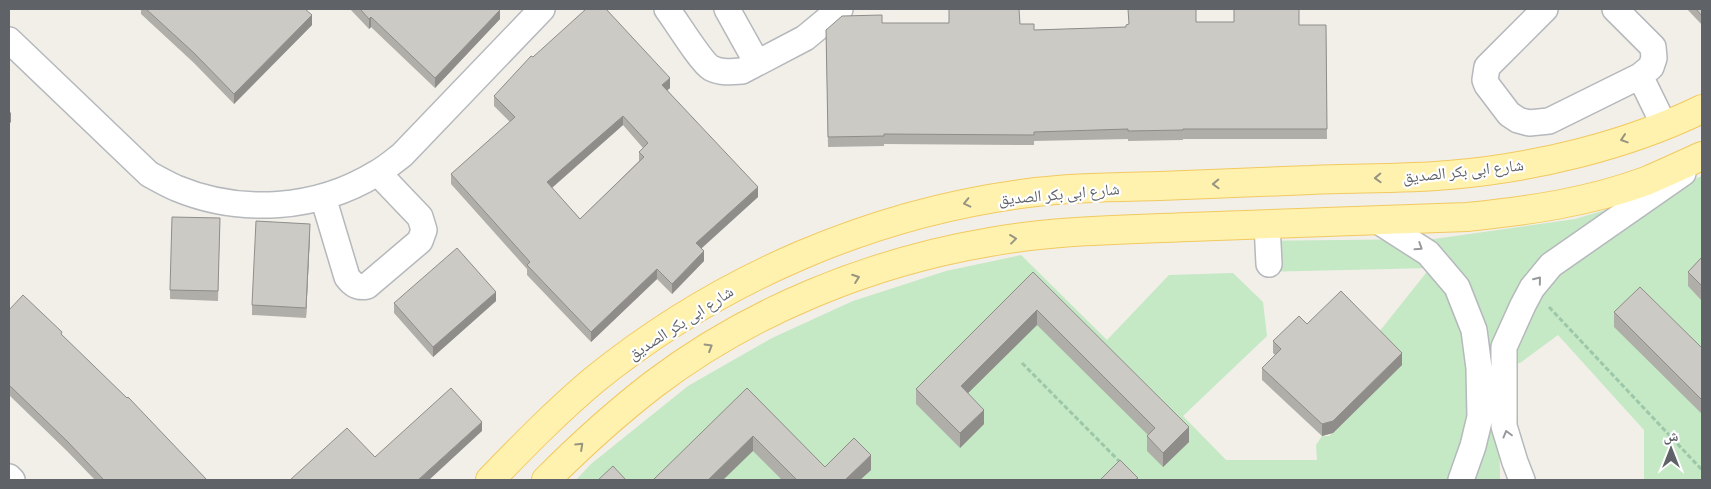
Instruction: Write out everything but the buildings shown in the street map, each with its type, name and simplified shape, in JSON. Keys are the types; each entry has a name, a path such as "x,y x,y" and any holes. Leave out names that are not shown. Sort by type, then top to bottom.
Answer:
{"main road":[{"name":"شارع ابى بكر الصديق","path":"490,480 548,421 594,381 642,344 693,310 746,281 817,249 858,233 916,215 976,201 1036,192 1096,187 1448,175 1500,169 1541,162 1614,142 1664,125 1702,109"},
{"path":"546,480 616,414 656,383 717,342 774,311 817,292 904,262 990,242 1066,232 1467,217 1514,213 1604,194 1702,158"},
{"path":"1096,187 1100,231"},
{"path":"594,381 616,414"}],"street":[{"path":"667,9 707,65 713,69 731,72 742,71 805,38 840,9"},
{"path":"727,9 757,63"},
{"path":"1545,9 1487,67 1485,80 1487,86 1509,114 1518,120 1529,123 1549,121 1640,76 1652,67 1654,58 1652,47 1615,9"},
{"path":"9,40 149,174 175,188 204,198 263,206 293,204 323,197 351,187 378,173 402,155 534,11"},
{"path":"1640,76 1664,125"},
{"path":"1522,480 1504,426 1504,347 1532,288 1551,264 1702,158"},
{"path":"323,197 347,278 357,286 367,286 420,241 424,230 420,217 378,173"},
{"path":"1378,220 1428,253 1457,287 1474,330 1479,368 1480,417 1473,446 1461,480"},
{"path":"1267,224 1269,264"},
{"path":"9,477 12,480"}],"path":[{"path":"1532,288 1702,470"},
{"path":"1022,364 1126,468"}],"green space":[{"path":"1702,176 1702,480 1644,480 1644,430 1558,335 1520,363 1498,364 1500,480 576,480 591,464 688,386 772,338 853,301 946,271 1021,255 1107,340 1169,275 1233,273 1263,302 1267,336 1183,416 1226,460 1317,460 1316,445 1322,436 1329,436 1333,433 1375,337 1430,268 1259,272 1258,241 1434,239 1575,219 1656,195"}]}
